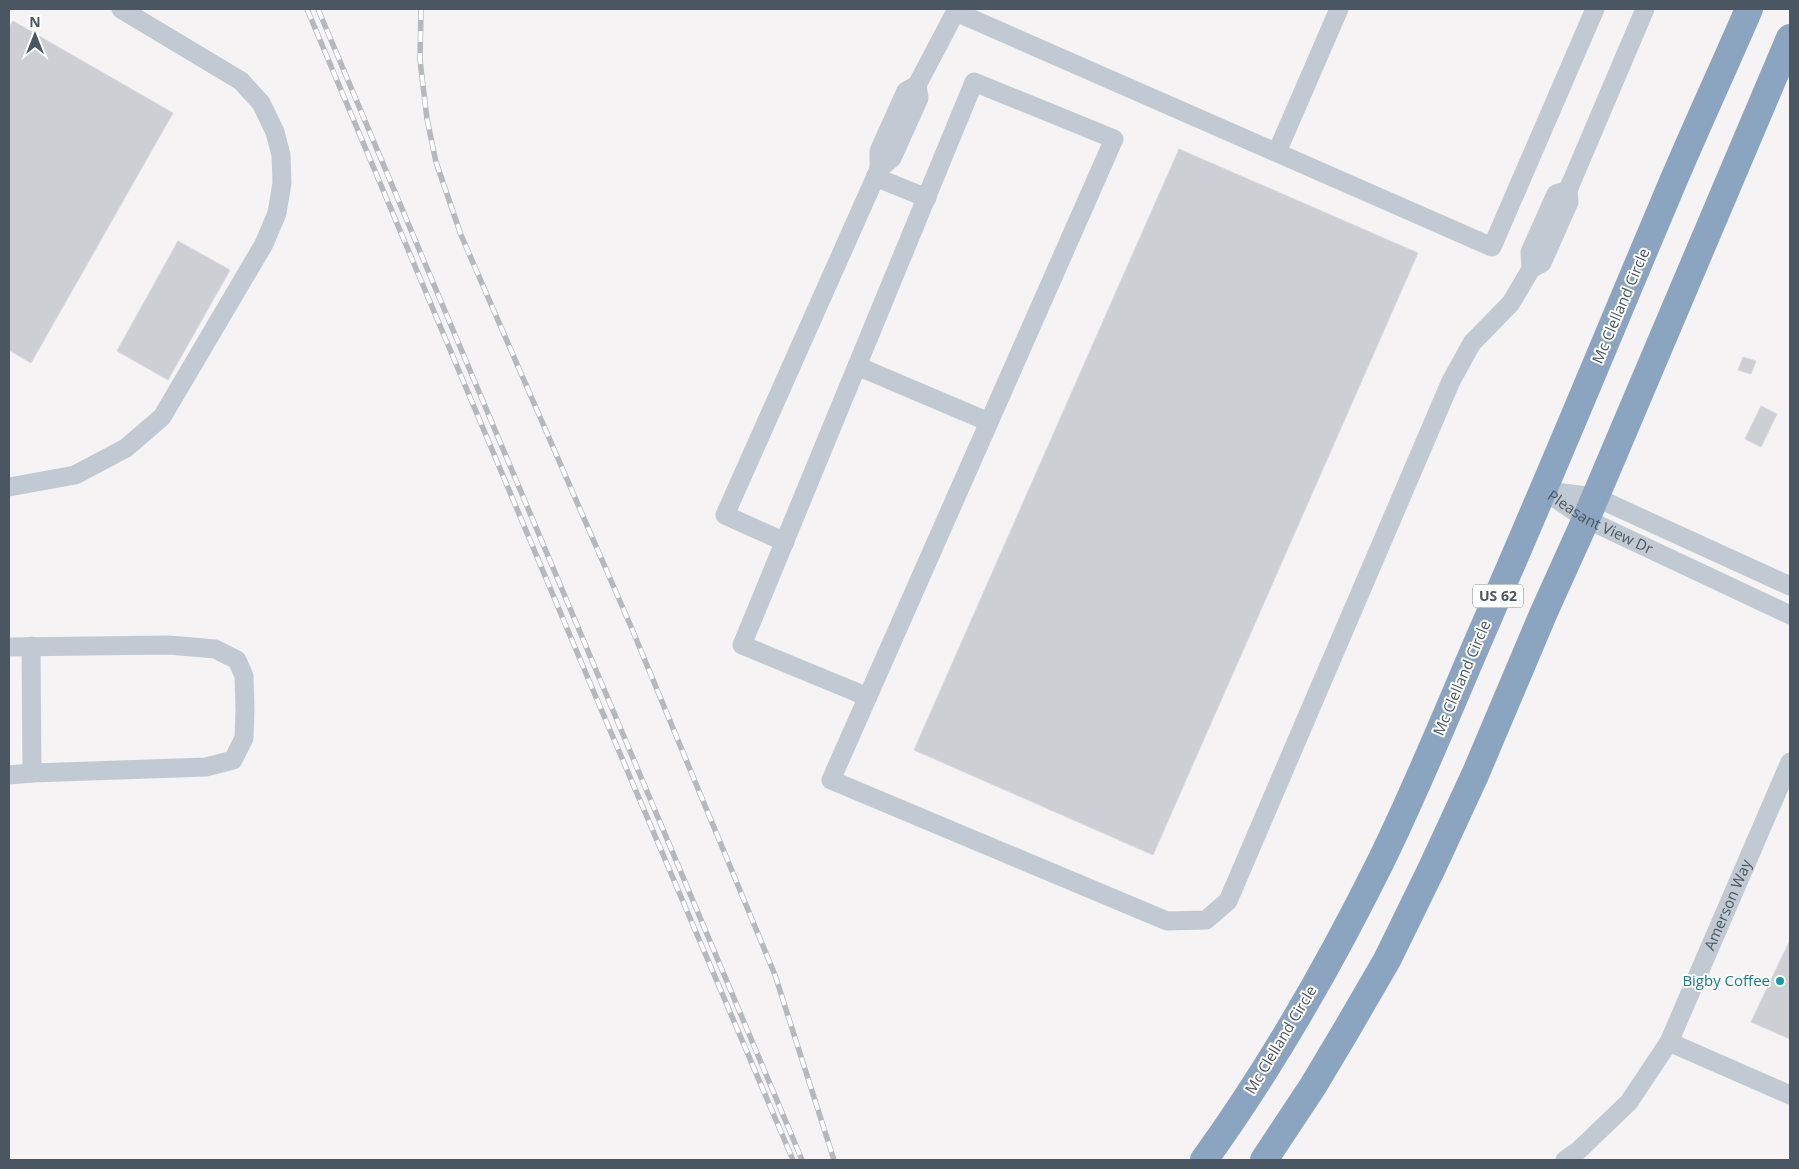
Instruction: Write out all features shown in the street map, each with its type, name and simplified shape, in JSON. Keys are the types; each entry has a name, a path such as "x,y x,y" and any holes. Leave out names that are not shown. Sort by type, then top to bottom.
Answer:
{"highway":[{"name":"Mc Clelland Circle","path":"1204,1160 1251,1091 1289,1030 1342,936 1381,861 1424,768 1665,199 1749,9"},
{"name":"US 62","path":"1264,1160 1332,1056 1395,943 1431,870 1590,508 1790,38"}],"street":[{"path":"9,487 75,475 126,448 162,417 264,244 277,213 282,183 280,155 274,132 261,103 241,81 121,9"},
{"path":"1276,152 1339,9"},
{"path":"785,542 725,515 877,173 879,151 906,91 917,85 956,10 1492,247 1595,9"},
{"path":"868,697 742,645 974,82 1114,139 868,697 831,780 1167,921 1206,920 1228,901 1452,381 1472,343 1511,303 1531,268 1530,252 1556,194 1568,190 1645,9"},
{"path":"877,173 926,198"},
{"path":"857,366 989,422"},
{"name":"Pleasant View Dr","path":"1543,490 1790,586"},
{"name":"Pleasant View Dr","path":"1590,508 1790,615"},
{"path":"9,646 169,645 215,649 237,660 244,676 245,710 244,738 233,760 206,767 9,775"},
{"path":"30,646 32,773"},
{"name":"Amerson Way","path":"1565,1160 1578,1152 1629,1102 1669,1042 1790,762"},
{"path":"1669,1042 1790,1096"}],"building":[{"path":"13,21 173,113 31,363 9,350 9,27"},
{"path":"1179,149 1418,253 1153,855 914,750"},
{"path":"178,241 230,270 168,380 117,351"},
{"path":"1743,357 1756,361 1751,374 1738,370"},
{"path":"1761,406 1777,414 1761,447 1745,439"},
{"name":"Bigby Coffee","path":"1790,940 1790,1039 1751,1022"}],"railway":[{"path":"307,9 793,1160"},
{"path":"318,9 802,1160"},
{"path":"421,9 420,60 427,119 436,162 461,235 632,629 775,975 834,1160"}],"place":[{"name":"Bigby Coffee","path":"1780,981"}]}
